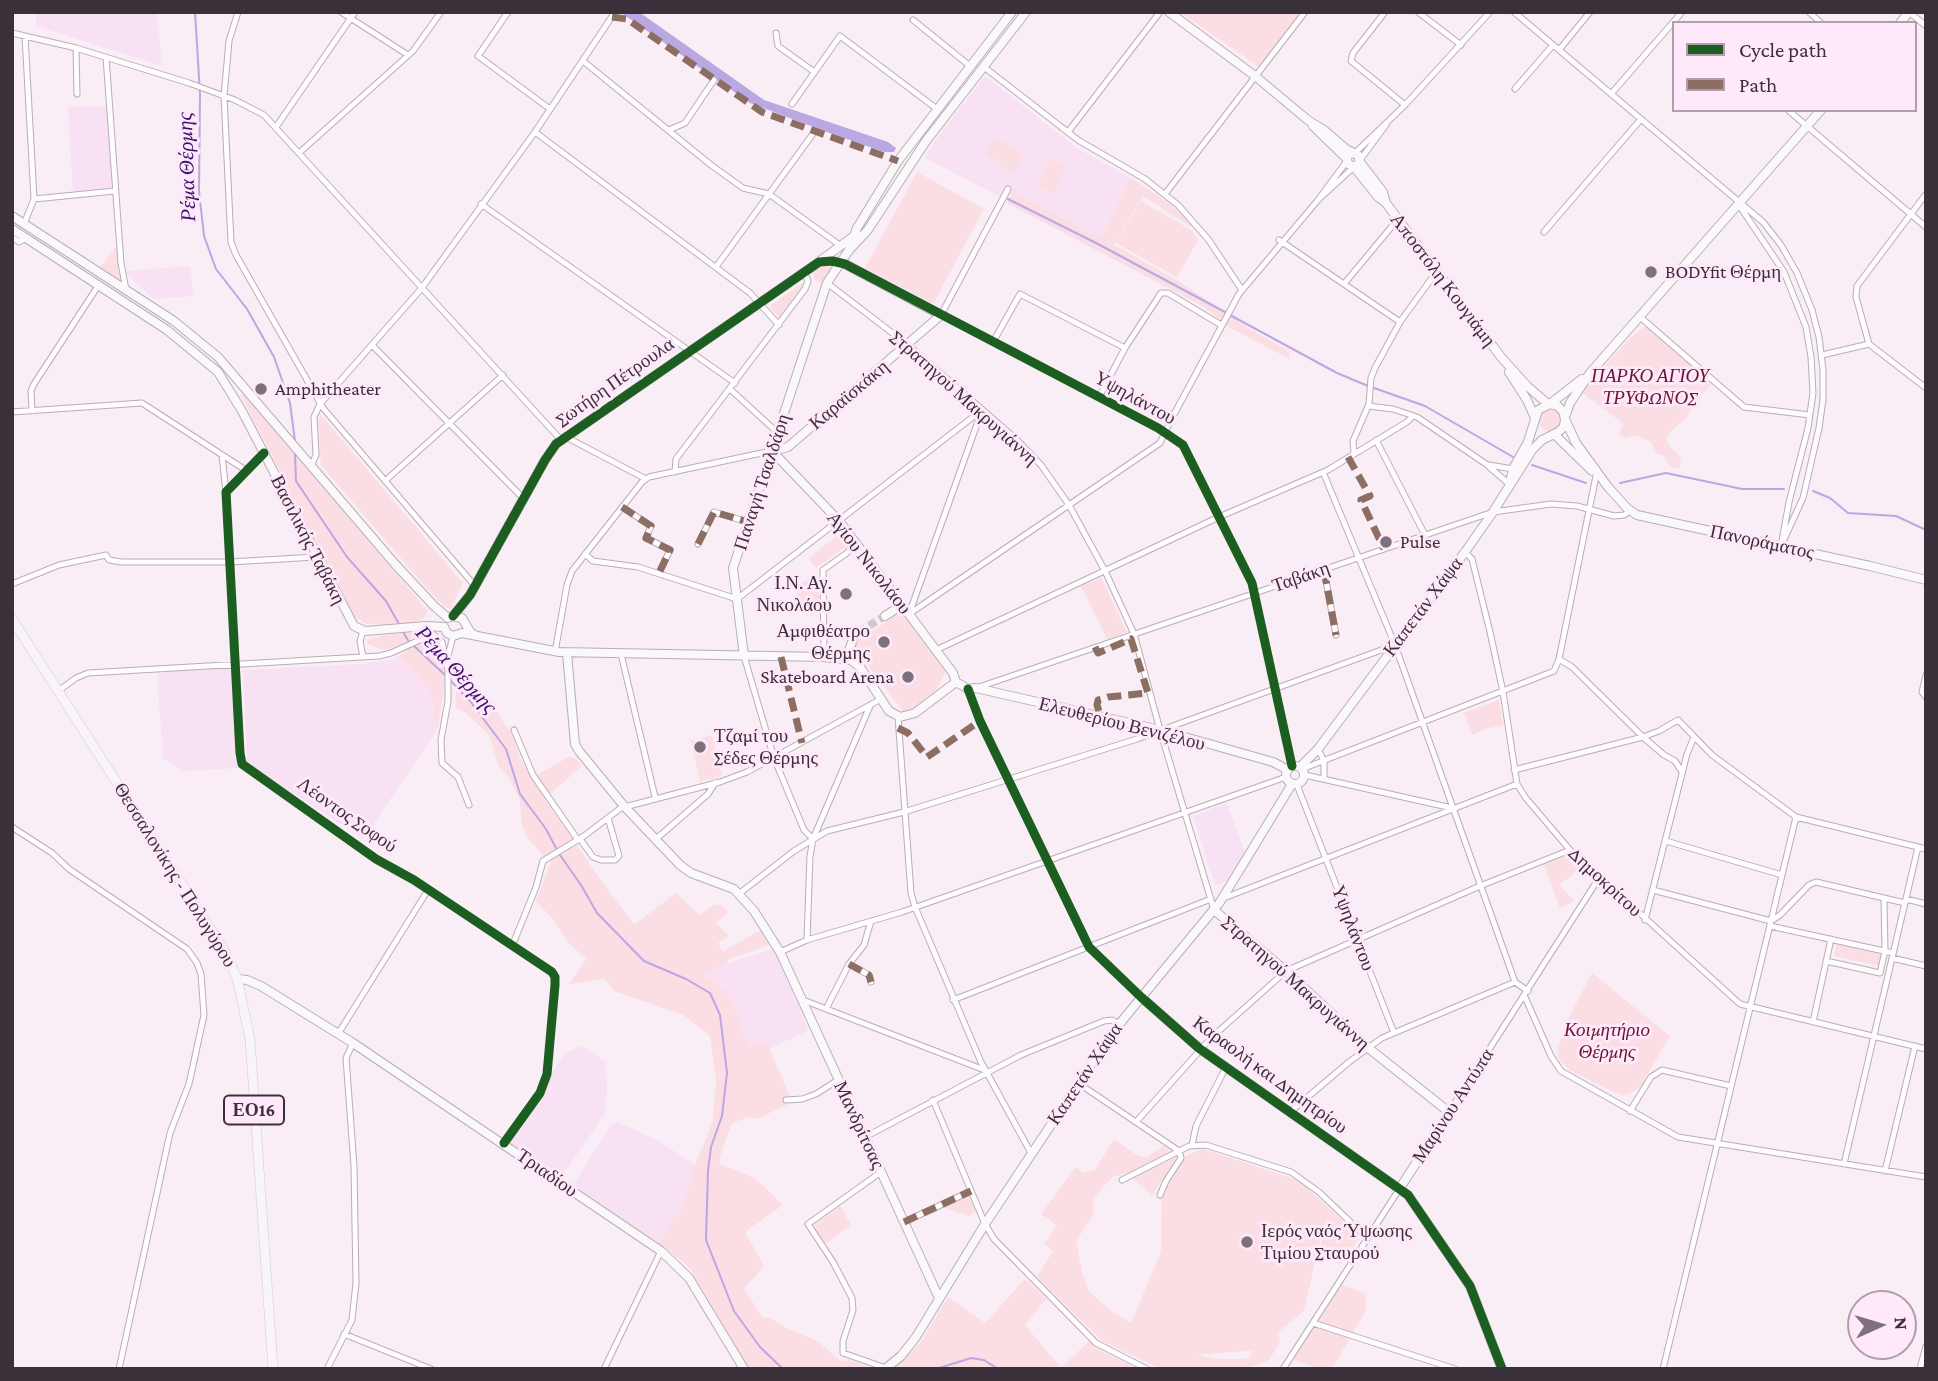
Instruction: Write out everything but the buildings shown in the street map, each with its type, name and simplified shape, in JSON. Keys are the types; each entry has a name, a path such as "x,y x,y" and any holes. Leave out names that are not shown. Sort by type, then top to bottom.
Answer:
{"main road":[{"name":"Παναγή Τσαλδάρη","path":"849,250 854,236 892,170 1012,12"},
{"name":"Παναγή Τσαλδάρη","path":"744,656 733,568 827,283 849,250 867,231 915,156 1026,12"},
{"name":"Αποστόλη Κουγιάμη","path":"1169,12 1255,76 1354,160 1378,197 1386,203 1501,356 1527,386 1549,404"},
{"path":"1520,462 1539,443 1562,429 1570,403 1590,373 1737,202 1819,112"},
{"name":"Βασιλικής Ταβάκη","path":"12,216 174,321 215,354 425,597 451,617"},
{"name":"Βασιλικής Ταβάκη","path":"12,229 167,330 208,363 226,383 351,622 363,631"},
{"name":"Σωτήρη Πέτρουλα","path":"451,617 470,595 550,452 564,439 854,236"},
{"path":"819,262 824,260 841,263"},
{"name":"Υψηλάντου","path":"841,263 942,315"},
{"name":"Καραϊσκάκη","path":"772,451 788,447 942,315"},
{"path":"208,363 215,354"},
{"name":"Αποστόλη Κουγιάμη","path":"1501,356 1535,419"},
{"path":"1520,462 1539,409 1590,373"},
{"path":"1549,404 1560,408 1576,443 1608,487"},
{"path":"1535,419 1540,431 1553,435 1630,511"},
{"name":"Αγίου Νικολάου","path":"772,451 840,522 953,673 956,682"},
{"name":"Καπετάν Χάψα","path":"886,1368 901,1356 916,1337 1031,1153 1119,1024 1224,898 1295,784 1303,781 1296,771 1318,749 1465,552 1493,512 1520,462"},
{"name":"Πανοράματος","path":"1630,511 1643,517 1926,580"},
{"name":"Σωτήρη Πέτρουλα","path":"464,622 470,595"},
{"path":"885,616 902,605"},
{"path":"444,627 451,617 464,622 471,633 481,637"},
{"name":"Θεσσαλονίκης - Πολυγύρου","path":"12,620 224,950 238,979 250,1039 272,1369"},
{"path":"462,634 464,622"},
{"path":"363,631 444,627"},
{"path":"444,627 447,633 453,636 462,634 555,652 846,659 858,664 891,713 898,717 913,714 956,682"},
{"path":"846,659 852,642"},
{"path":"568,653 575,744 582,756 624,806 686,870 740,893"},
{"name":"Ελευθερίου Βενιζέλου","path":"956,682 972,689 1160,730 1281,764 1296,771"},
{"path":"1295,784 1296,771"},
{"name":"Μανδρίτσας","path":"740,893 780,952 939,1298"},
{"name":"Στρατηγού Μακρυγιάννη","path":"1214,910 1286,971 1367,1047 1450,1112"},
{"name":"Τριαδίου","path":"238,979 261,986 353,1043 661,1251 689,1278 744,1369"},
{"name":"Καραολή και Δημητρίου","path":"1141,997 1200,1049 1411,1198 1467,1280 1502,1369"},
{"name":"Μαρίνου Αντύπα","path":"1400,1188 1450,1112"}],"street":[{"path":"238,12 229,41 221,95 231,242 263,306 320,404 475,586"},
{"path":"341,12 408,55"},
{"path":"276,127 355,12"},
{"path":"299,153 408,55 440,12"},
{"path":"508,12 478,56 550,109"},
{"path":"308,462 316,454 314,417 320,404 421,289 535,132 614,15 604,12"},
{"path":"1068,132 1160,12"},
{"path":"1166,194 1305,12"},
{"path":"1385,12 1353,53 1351,61 1405,105"},
{"path":"1418,12 1461,45"},
{"path":"909,614 1158,445 1240,292 1318,200 1490,12"},
{"path":"1514,12 1755,215 1770,231 1793,266 1812,310 1822,355 1823,400 1816,443 1799,508 1781,546"},
{"path":"1559,50 1590,12"},
{"path":"1679,21 1682,12"},
{"path":"1909,12 1926,26"},
{"path":"913,20 970,66"},
{"path":"1611,94 1672,29"},
{"path":"12,33 76,48 189,83 261,113 421,289 564,439 646,479"},
{"path":"776,33 778,46 813,71"},
{"path":"24,224 34,199 25,36"},
{"path":"792,104 840,36 937,109"},
{"path":"1515,89 1553,45"},
{"path":"76,48 77,94"},
{"path":"106,57 121,263 126,290"},
{"path":"583,61 711,165 744,188 769,194 841,246"},
{"path":"984,67 1085,145 1166,194 1201,230 1240,292"},
{"path":"668,130 685,123 714,80"},
{"path":"1790,112 1926,227"},
{"path":"1544,232 1641,119"},
{"path":"716,267 815,131"},
{"path":"535,132 761,302 779,324"},
{"name":"Καραϊσκάκη","path":"942,315 1008,189"},
{"path":"34,199 115,191"},
{"path":"1926,194 1857,286 1856,297 1869,344 1926,388"},
{"path":"1737,202 1769,247 1796,297 1806,327 1811,357 1813,393 1810,415 1781,546"},
{"path":"481,204 735,383"},
{"path":"1344,284 1398,219"},
{"path":"12,237 19,242 26,238"},
{"path":"1281,242 1401,322"},
{"path":"1354,453 1353,441 1369,405 1371,378 1401,322 1437,271"},
{"path":"675,472 676,459 808,284 804,272"},
{"name":"Στρατηγού Μακρυγιάννη","path":"827,283 908,345 1017,440 1041,465 1069,505 1105,570 1134,634 1214,910"},
{"path":"32,411 31,391 34,384 98,286"},
{"path":"1098,397 1157,297 1164,292 1222,324"},
{"path":"993,342 1020,294 1125,348"},
{"name":"Υψηλάντου","path":"942,315 1183,445 1256,593 1296,771"},
{"path":"1640,317 1744,407 1810,415"},
{"path":"1822,355 1869,344"},
{"path":"372,345 524,499"},
{"path":"385,481 503,375"},
{"path":"730,390 778,433"},
{"path":"12,412 142,403 247,471"},
{"path":"1369,405 1413,416 1486,464 1509,484"},
{"path":"585,554 593,561 638,566 737,599 982,410"},
{"path":"909,614 982,410"},
{"path":"936,650 1219,517 1323,472 1413,416"},
{"path":"1376,440 1425,535"},
{"path":"555,652 572,571 646,479 772,451"},
{"path":"226,492 264,453"},
{"name":"Λέοντος Σοφού","path":"222,455 242,764 376,859 513,944 555,977 544,1085 504,1143"},
{"path":"1486,464 1520,462"},
{"path":"1323,472 1395,645 1515,982 1527,994 1551,1056 1561,1071 1683,1139 1926,1177"},
{"path":"780,952 807,940 915,907 1324,761 1554,671 1559,659 1596,476"},
{"name":"Ταβάκη","path":"972,689 1493,512 1551,504 1589,509 1614,516 1630,511"},
{"path":"622,507 651,526 646,538 670,550 659,573"},
{"path":"698,544 713,512 748,522"},
{"path":"824,657 823,570 858,545"},
{"name":"Δημοκρίτου","path":"1465,552 1472,559 1503,692 1517,784 1570,850 1740,1004 1926,1049"},
{"path":"12,584 59,565 106,555 109,560 121,562 230,562 316,557"},
{"path":"1324,570 1336,635"},
{"path":"363,631 360,641 363,657"},
{"path":"58,691 88,673 363,657 391,653 433,634 440,638 448,671 449,687 441,740 442,764 458,777 469,805"},
{"path":"446,663 453,636"},
{"path":"740,893 827,831 904,812 1160,730 1395,645"},
{"path":"621,654 655,797"},
{"name":"Παναγή Τσαλδάρη","path":"744,656 774,758 804,830 813,839"},
{"path":"1559,659 1573,667 1643,737 1675,761 1682,773"},
{"path":"1925,696 1923,688 1926,675"},
{"name":"Καραολή και Δημητρίου","path":"972,689 980,721 1089,947 1141,997"},
{"path":"513,944 537,887 543,860 550,855 579,839 624,806 739,775 881,699"},
{"path":"807,940 813,839 870,706"},
{"path":"898,717 911,893 915,907 986,1071 1031,1153"},
{"path":"1514,771 1643,737 1678,720 1712,755 1796,817 1926,849"},
{"path":"1178,737 1181,723"},
{"path":"514,730 533,775 579,839 593,856 601,860 615,860 619,856 608,818"},
{"path":"1645,920 1682,773 1694,737"},
{"path":"1318,749 1324,761 1324,779"},
{"name":"Ελευθερίου Βενιζέλου","path":"1296,771 1454,808"},
{"path":"656,839 708,794 715,783"},
{"name":"Υψηλάντου","path":"1295,784 1394,1032"},
{"path":"1224,898 1517,784"},
{"path":"1429,818 1430,803"},
{"path":"1663,1369 1796,817"},
{"path":"12,827 187,949 201,974 204,1015 189,1084 170,1133 119,1369"},
{"path":"1666,841 1782,875"},
{"path":"1844,1164 1918,847"},
{"path":"1136,1122 1200,1049 1286,971 1480,886 1570,850"},
{"name":"Μαρίνου Αντύπα","path":"1450,1112 1599,878"},
{"path":"1771,923 1809,885 1816,882 1884,898 1926,904"},
{"path":"338,1034 428,890"},
{"path":"1653,890 1831,939 1885,951 1926,967"},
{"path":"1826,961 1880,973 1885,951 1884,898"},
{"path":"953,1000 1211,899"},
{"path":"809,1017 826,1009 849,964 864,945 872,921"},
{"path":"1812,1022 1831,939"},
{"path":"849,964 869,975 871,982"},
{"path":"1290,1112 1367,1047 1394,1032 1515,982"},
{"path":"802,1000 986,1071"},
{"path":"864,1137 986,1071 1100,1022 1109,1020 1119,1024"},
{"path":"327,1369 352,1320 356,1283 354,1166 346,1058 353,1043"},
{"path":"1885,1171 1915,1046"},
{"path":"1192,1145 1196,1126 1226,1067"},
{"path":"1630,1111 1651,1077 1662,1070 1731,1086"},
{"path":"786,1100 816,1094 838,1080"},
{"path":"1078,1083 1179,1151 1181,1158 1160,1195"},
{"path":"933,1100 985,1224 1003,1249 1096,1343 1147,1369"},
{"path":"1122,1180 1192,1145 1212,1146 1291,1172 1319,1192 1367,1238"},
{"path":"881,1172 808,1224 852,1298 853,1313 844,1336 842,1352 886,1368"},
{"name":"Μαρίνου Αντύπα","path":"1283,1369 1400,1188"},
{"path":"904,1222 971,1191"},
{"path":"604,1369 661,1251"},
{"path":"1312,1323 1455,1369"},
{"path":"344,1334 431,1369"},
{"path":"1920,1369 1926,1346"}],"shaded area":[{"path":"36,12 157,12 162,66 36,26"},
{"path":"620,12 639,12 764,100 888,142 896,148 894,152 884,152 750,103"},
{"path":"985,76 1077,148 1131,178 1100,239 1006,187 1000,197 925,158 934,142"},
{"path":"109,106 115,191 73,195 68,107"},
{"path":"190,266 193,296 154,299 124,271"},
{"path":"399,656 426,686 432,697 437,731 363,839 247,762 243,670 362,664 391,660"},
{"path":"230,667 238,768 183,771 163,758 157,674"},
{"path":"1227,803 1245,853 1227,881 1215,885 1193,816"},
{"path":"775,948 808,1031 770,1048 766,1040 748,1048 733,1001 704,971"},
{"path":"582,1046 606,1062 605,1113 561,1178 509,1142 564,1054"},
{"path":"617,1122 659,1141 695,1165 683,1205 658,1242 573,1185 611,1125"}],"green space":[{"path":"1180,12 1301,12 1259,67"},
{"path":"997,137 1024,156 1013,173 985,154"},
{"path":"1050,159 1067,166 1054,194 1037,186"},
{"path":"917,172 984,209 933,304 865,268"},
{"path":"1131,178 1172,205 1193,225 1191,227 1143,196 1114,245 1177,280 1250,329 1289,351 1290,359 1227,326 1204,307 1007,203 1012,190 1100,239"},
{"path":"1141,201 1191,230 1198,240 1177,277 1116,243"},
{"path":"118,245 118,271 123,282 100,267"},
{"path":"827,264 835,266 825,285 814,279 813,272"},
{"path":"802,283 803,287 778,317 770,306"},
{"name":"ΠΑΡΚΟ ΑΓΙΟΥ ΤΡΥΦΩΝΟΣ","path":"1648,326 1712,383 1687,417 1667,435 1668,444 1679,456 1680,467 1670,466 1663,455 1657,454 1651,442 1636,435 1625,438 1618,434 1624,424 1581,392 1628,340"},
{"path":"243,394 428,611 423,620 367,624 354,616 241,395"},
{"path":"1550,407 1558,411 1562,419 1558,427 1550,431 1542,427 1538,419 1542,411"},
{"path":"321,415 463,583 451,608 446,608 429,591 321,465 318,422"},
{"path":"841,533 851,547 846,551 844,548 816,568 808,558"},
{"path":"1101,578 1127,632 1107,639 1081,586"},
{"path":"807,580 819,585 819,601 798,604 797,586"},
{"path":"904,613 946,671 937,689 912,709 903,711 853,647 854,643"},
{"path":"417,634 405,643 389,649 380,649 367,643 367,640 384,635"},
{"path":"432,638 437,642 444,664 444,690 437,731 432,697 426,686 399,656 413,645"},
{"path":"456,684 469,695 494,702 494,708 513,736 520,758 532,778 570,756 582,766 544,799 573,839 544,857 527,837 522,825 520,800 508,776 499,767 489,735 466,713 456,708"},
{"path":"1499,700 1503,725 1472,735 1464,713"},
{"path":"712,735 722,776 700,781 691,741"},
{"path":"577,845 634,925 676,893 699,915 714,905 722,905 728,912 716,923 729,936 718,943 723,952 760,930 769,945 727,960 728,964 704,972 725,990 733,1001 748,1047 766,1040 792,1102 757,1119 749,1117 732,1123 721,1153 719,1164 755,1178 783,1205 745,1232 764,1266 744,1289 763,1318 771,1318 780,1325 817,1341 842,1362 851,1360 873,1369 749,1369 690,1268 658,1242 683,1205 695,1165 713,1121 716,1080 710,1036 683,1015 614,991 605,979 569,984 586,959 569,943 536,901 552,858"},
{"path":"1567,855 1579,866 1575,873 1559,885 1574,901 1560,908 1544,865"},
{"path":"1836,944 1883,955 1880,966 1834,956"},
{"name":"Κοιμητήριο Θέρμης","path":"1592,973 1670,1036 1640,1087 1631,1093 1623,1095 1608,1089 1571,1071 1559,1060 1558,1048 1565,1025"},
{"path":"1114,1139 1138,1156 1147,1158 1164,1145 1173,1153 1138,1170 1112,1177 1093,1199 1093,1215 1076,1241 1089,1292 1131,1323 1161,1252 1162,1195 1184,1157 1199,1150 1203,1149 1300,1181 1346,1224 1344,1228 1359,1239 1340,1265 1324,1253 1321,1236 1304,1311 1278,1332 1280,1343 1268,1361 1245,1369 1161,1369 1102,1341 1037,1277 1053,1251 1044,1244 1057,1225 1041,1214 1076,1167 1083,1173 1095,1170","holes":["1255,1350 1246,1359 1215,1359 1197,1355"]},
{"path":"1179,1155 1152,1195 1131,1177 1166,1162"},
{"path":"969,1195 976,1212 969,1216 938,1208"},
{"path":"840,1206 851,1225 824,1245 816,1233 815,1224"},
{"path":"1025,1279 1046,1299 1025,1325 1061,1368 1089,1341 1097,1349 1138,1369 894,1369 921,1342 948,1297 985,1323"},
{"path":"1336,1282 1366,1294 1365,1312 1332,1369 1319,1369 1295,1360 1292,1351"}],"waterway":[{"name":"Ρέμα Θέρμης","path":"195,12 200,94 199,191 204,236 216,269 247,309 274,357 290,403 295,441"},
{"path":"1008,199 1225,312"},
{"path":"1230,315 1337,373 1368,386"},
{"path":"1374,388 1425,406 1513,457"},
{"name":"Ρέμα Θέρμης","path":"295,454 296,481 347,557 386,601 399,624"},
{"path":"1532,465 1586,483"},
{"path":"1620,483 1666,473 1742,489 1784,489"},
{"path":"1813,491 1830,498 1848,513 1896,516 1926,530"},
{"name":"Ρέμα Θέρμης","path":"403,632 409,642"},
{"name":"Ρέμα Θέρμης","path":"414,646 445,675"},
{"name":"Ρέμα Θέρμης","path":"449,679 470,701 506,749 520,794 546,829 557,850"},
{"name":"Ρέμα Θέρμης","path":"560,855 597,913 644,961 686,979 710,993 720,1015 727,1073 722,1116 711,1147 706,1240 734,1311 760,1347 783,1369"},
{"path":"936,1369 971,1358 984,1360 998,1369"}],"tunnel":[{"path":"852,642 859,632 885,616"}],"marked path":[{"path":"612,17 627,19 762,112 898,161"},
{"path":"1348,457 1370,496 1361,500 1384,549"},
{"path":"622,507 651,526 646,538 670,550 659,573"},
{"path":"698,544 714,512 748,522"},
{"path":"1324,570 1336,635"},
{"path":"1095,647 1098,653 1131,639 1148,693 1108,697 1098,700 1097,705 1107,718 1123,723"},
{"path":"781,657 802,743"},
{"path":"898,728 908,733 927,757 980,721"},
{"path":"849,964 869,975 871,982"},
{"path":"904,1222 971,1191"}],"cycle path":[{"path":"453,616 470,595 556,444 819,262 832,261 845,264 1099,397 1158,428 1183,445 1252,583 1292,766"},
{"path":"264,453 226,492 242,764 376,859 414,880 552,972 555,985 547,1074 540,1093 504,1143"},
{"path":"968,689 980,721 1089,947 1200,1049 1408,1195 1470,1286 1502,1369"}],"place":[{"name":"BODYfit Θέρμη","path":"1651,272"},
{"name":"Amphitheater","path":"261,389"},
{"name":"Pulse","path":"1386,542"},
{"name":"Ι.Ν. Αγ. Νικολάου","path":"846,594"},
{"name":"Αμφιθέατρο Θέρμης","path":"884,642"},
{"name":"Skateboard Arena","path":"908,677"},
{"name":"Τζαμί του Σέδες Θέρμης","path":"700,747"},
{"name":"Ιερός ναός Ύψωσης Τιμίου Σταυρού","path":"1247,1242"}]}
